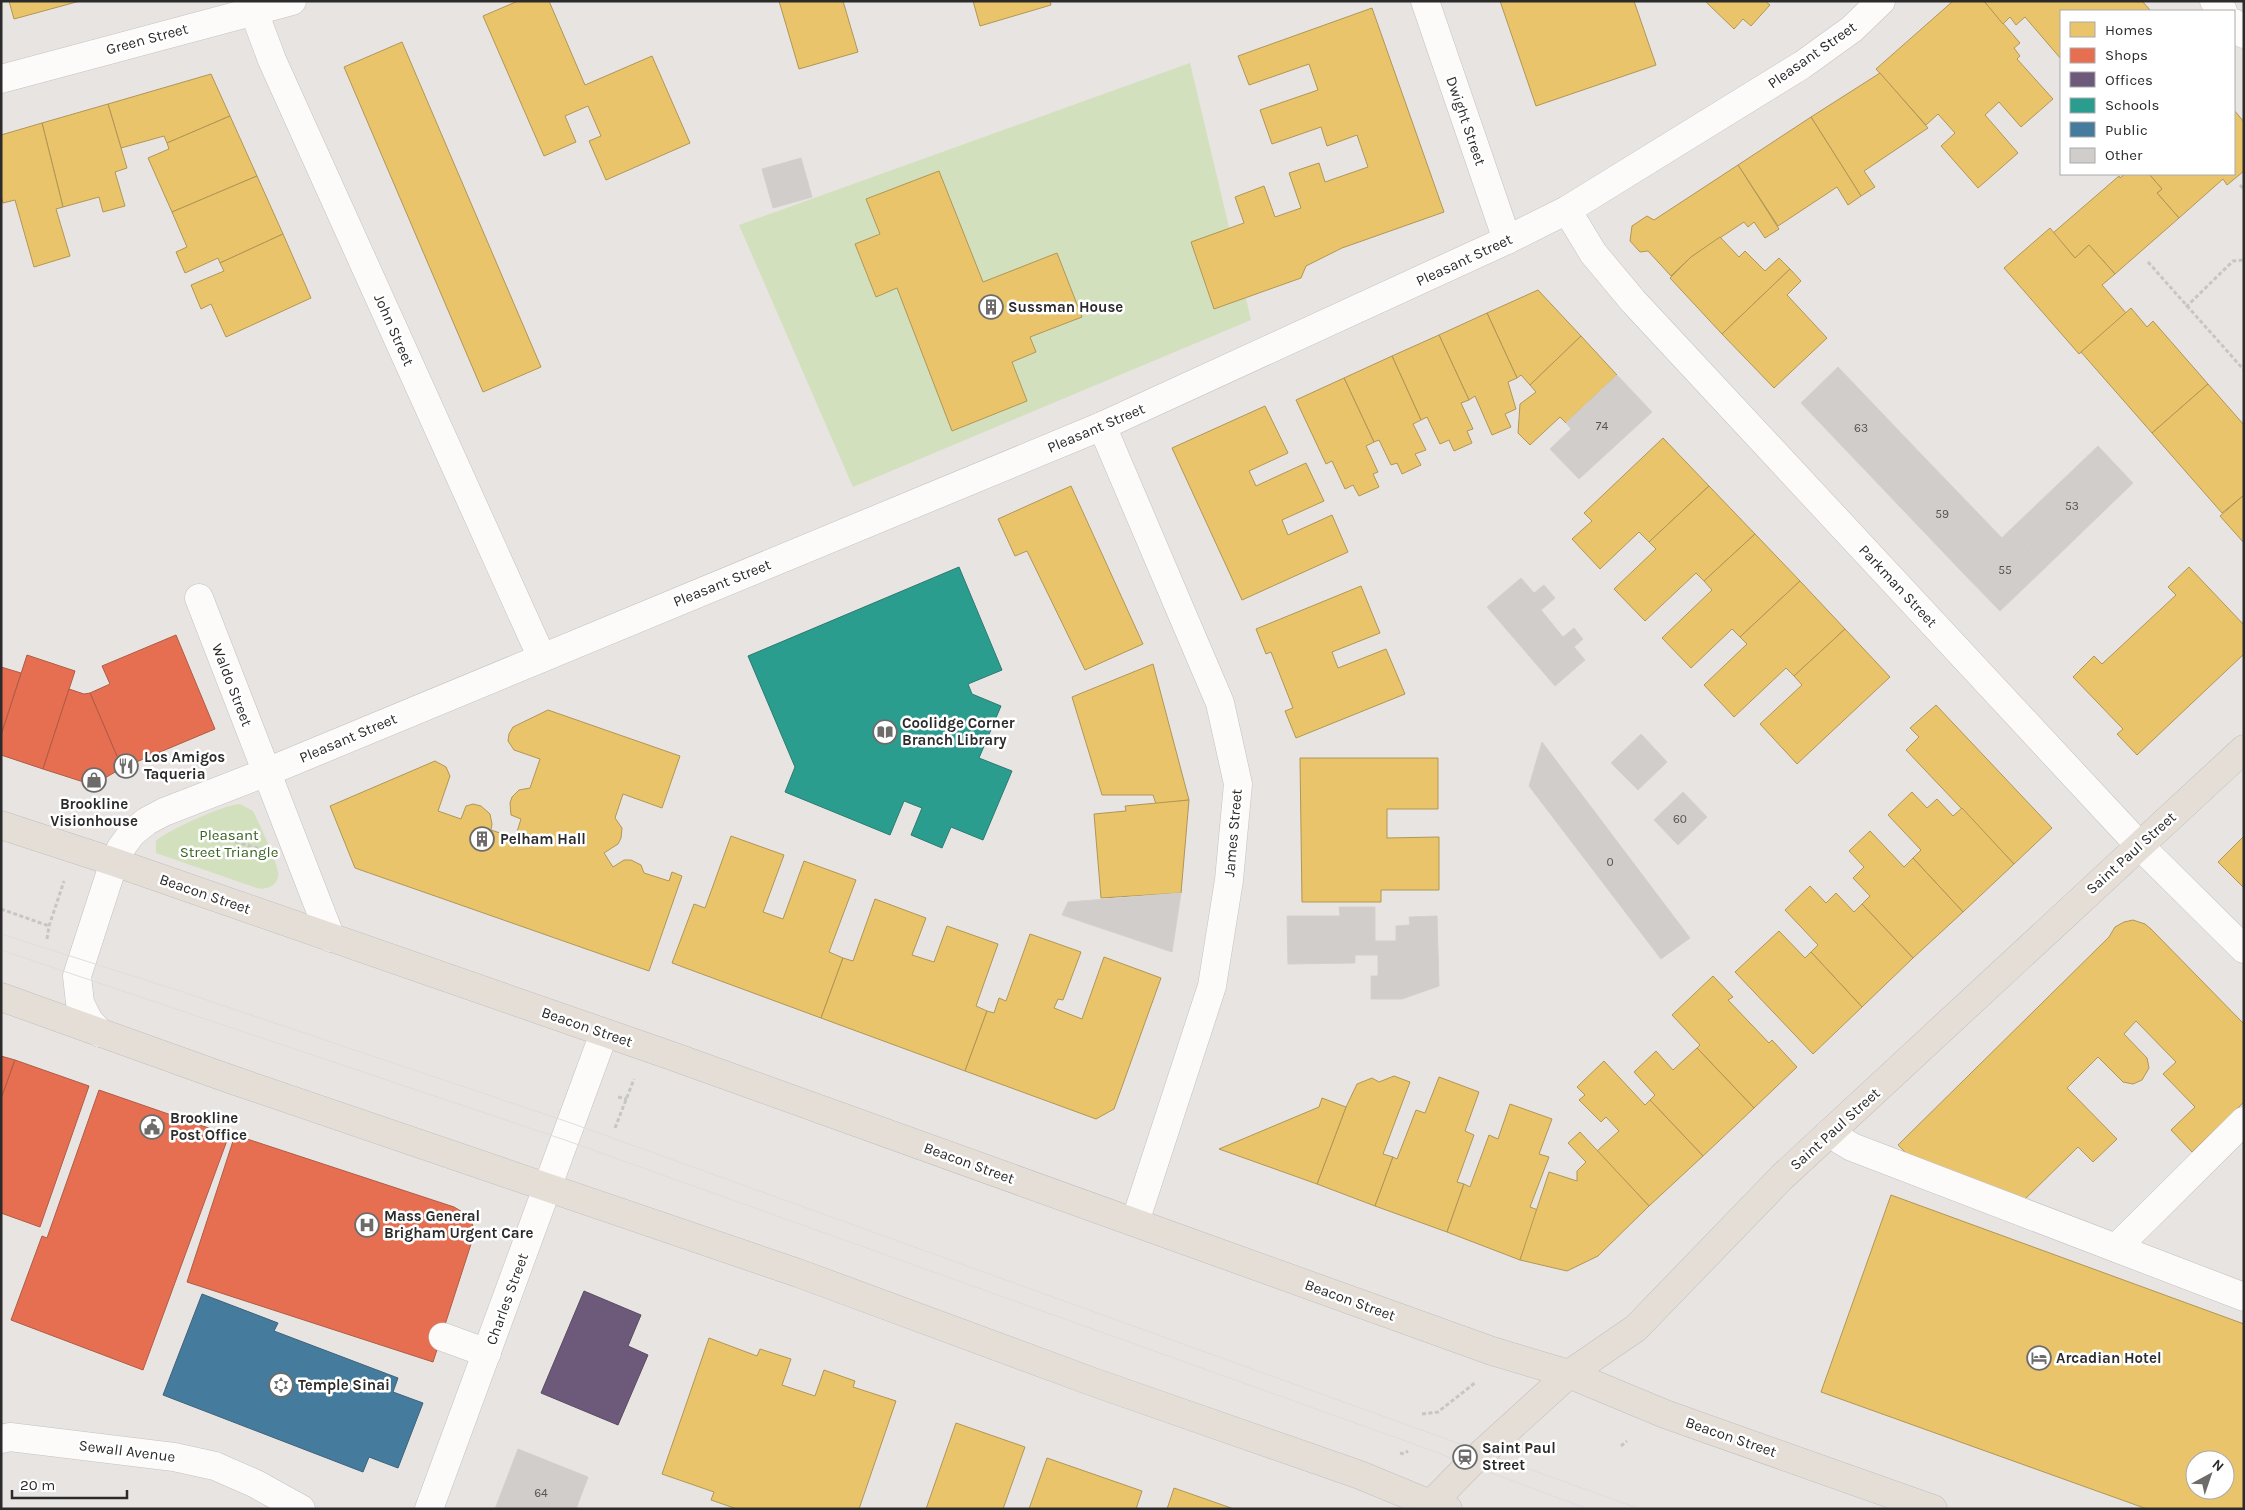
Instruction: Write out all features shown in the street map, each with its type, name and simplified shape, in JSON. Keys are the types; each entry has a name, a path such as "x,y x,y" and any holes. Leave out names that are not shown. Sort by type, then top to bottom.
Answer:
{"main road":[{"name":"Saint Paul Street","path":"1435,1507 1469,1465 1569,1374 1636,1328 1782,1177 2244,749"},
{"name":"Beacon Street","path":"1,825 114,862 604,1033 1492,1351 1569,1374 1665,1414 1933,1509"},
{"path":"1,997 100,1034 798,1273 1105,1386 1360,1475 1435,1507"}],"street":[{"name":"Green Street","path":"1,79 252,6 292,1"},
{"name":"Dwight Street","path":"1425,1 1507,240"},
{"name":"Pleasant Street","path":"100,1034 89,1021 80,1003 77,976 114,862 132,833 147,821 164,812 267,772 1102,426 1507,240 1567,210 1802,65 1852,29 1881,1"},
{"name":"John Street","path":"252,6 272,60 542,658"},
{"path":"2235,24 2244,34"},
{"name":"Parkman Street","path":"1567,210 1593,253 1633,301 2140,846 2244,949"},
{"name":"James Street","path":"1102,426 1220,703 1238,784 1229,880 1212,986 1135,1222"},
{"name":"Waldo Street","path":"198,598 267,772"},
{"path":"267,772 331,938"},
{"name":"Charles Street","path":"429,1509 604,1033"},
{"path":"2116,1248 2244,1121"},
{"path":"1829,1134 1852,1147 2244,1296"},
{"path":"443,1337 487,1353"},
{"name":"Sewall Avenue","path":"1,1438 10,1437 174,1457 215,1466 256,1484 301,1509"}],"path":[{"path":"2240,185 2244,189"},
{"path":"2186,307 2233,261 2244,260"},
{"path":"2148,262 2244,370"},
{"path":"198,832 269,852"},
{"path":"47,939 64,875"},
{"path":"1,909 49,926"},
{"path":"615,1128 636,1074"},
{"path":"618,1097 627,1099"},
{"path":"1422,1414 1438,1412 1477,1381"},
{"path":"1621,1446 1627,1441"}],"green space":[{"path":"1190,63 1251,320 853,487 739,225"},
{"name":"Pleasant Street Triangle","path":"240,804 253,811 271,851 278,872 277,880 272,886 261,889 257,888 156,853 156,841 162,836 209,813"}],"building: Homes":[{"path":"9,1 80,1 14,19"},
{"path":"518,1 549,1 585,85 652,56 690,143 606,180 589,141 601,136 588,106 565,116 576,142 544,156 483,16"},
{"path":"779,1 843,1 858,52 799,69"},
{"path":"973,1 1050,1 1051,5 980,26"},
{"path":"1500,1 1634,1 1656,65 1536,106"},
{"path":"1705,1 1765,1 1770,5 1751,26 1743,19 1734,29"},
{"path":"1953,1 1984,1 2020,43 2014,48 2020,56 2017,59 2053,99 2021,127 1999,102 1985,115 2018,153 1978,188 1941,146 1955,133 1938,114 1926,125 1876,69"},
{"path":"1984,1 2142,1 2150,10 2060,10 2060,58 2025,17 2016,25 2010,17 2003,24"},
{"path":"1372,8 1444,212 1342,248 1306,266 1301,278 1214,309 1191,242 1244,223 1235,197 1264,186 1275,217 1301,208 1289,173 1319,163 1325,182 1368,167 1357,135 1327,146 1321,127 1272,144 1260,110 1318,90 1309,64 1249,85 1238,56"},
{"path":"402,42 541,367 483,392 344,67"},
{"path":"1880,73 1928,128 1864,171 1875,187 1861,196 1811,117"},
{"path":"211,74 230,116 167,143 164,136 121,148 108,104"},
{"path":"108,104 127,168 115,172 125,206 103,212 99,197 63,207 42,123"},
{"path":"2235,111 2244,122 2244,171 2227,185 2223,179 2179,218 2157,193 2162,189 2150,175 2235,175"},
{"path":"230,116 257,176 172,212 148,158 169,149 167,143"},
{"path":"1811,117 1861,196 1848,205 1837,187 1778,226 1738,165"},
{"path":"42,123 63,207 56,209 70,256 34,267 15,200 3,203 1,196 1,135"},
{"path":"1738,165 1779,229 1765,238 1754,222 1748,227 1744,222 1691,257 1671,276 1648,251 1640,252 1630,241 1632,226 1647,216 1654,220"},
{"name":"Sussman House","path":"939,171 983,282 1057,253 1082,317 1030,337 1036,352 1012,362 1027,401 952,431 897,288 876,297 855,244 880,234 866,199"},
{"path":"2124,175 2150,175 2162,189 2157,193 2179,218 2115,274 2089,245 2075,258 2053,233 2119,176 2120,178"},
{"path":"257,176 283,234 220,263 218,258 185,273 176,252 187,247 172,212"},
{"path":"2050,228 2075,258 2089,245 2115,274 2102,285 2126,313 2079,354 2004,268"},
{"path":"283,234 311,298 226,337 211,304 201,309 191,285 224,271 220,263"},
{"path":"1720,237 1739,257 1745,251 1765,271 1779,258 1790,269 1722,334 1670,278 1691,257"},
{"path":"1790,269 1801,281 1787,295 1827,338 1774,388 1722,334"},
{"path":"1538,290 1581,336 1530,385 1521,375 1517,378 1487,313"},
{"path":"2131,308 2147,327 2153,321 2208,384 2152,433 2081,352"},
{"path":"1487,313 1517,378 1508,382 1516,409 1505,414 1511,427 1492,435 1475,396 1469,400 1439,335"},
{"path":"1439,335 1469,400 1461,403 1473,429 1467,431 1472,443 1454,451 1449,440 1440,444 1427,417 1421,420 1392,356"},
{"path":"1581,336 1617,375 1566,423 1560,417 1530,445 1518,433 1520,404 1536,392 1530,385"},
{"path":"1392,356 1421,420 1413,424 1426,450 1415,454 1421,465 1402,474 1397,463 1391,465 1379,440 1374,442 1344,378"},
{"path":"1344,378 1374,442 1366,446 1378,472 1373,474 1379,487 1359,496 1353,485 1345,489 1332,461 1326,464 1296,400"},
{"path":"2208,384 2244,425 2244,495 2222,513 2152,433"},
{"path":"1265,406 1288,453 1249,471 1256,486 1306,463 1324,501 1282,520 1288,535 1332,515 1348,552 1242,600 1172,448"},
{"path":"1663,438 1709,486 1649,542 1639,532 1600,569 1572,539 1592,521 1584,513"},
{"path":"1071,486 1143,644 1085,670 1027,551 1015,556 998,519"},
{"path":"1709,486 1755,534 1704,581 1696,573 1645,621 1614,589 1656,549 1649,542"},
{"path":"2244,495 2244,543 2220,516"},
{"path":"1755,534 1800,581 1740,637 1732,629 1691,668 1662,638 1712,590 1704,581"},
{"path":"2189,567 2244,625 2244,654 2137,755 2117,734 2123,729 2073,677 2094,656 2102,664 2176,595 2168,587"},
{"path":"1800,581 1845,629 1794,676 1786,668 1734,717 1704,685 1747,644 1740,637"},
{"path":"1361,586 1380,633 1332,652 1338,668 1386,649 1405,694 1296,738 1285,711 1293,708 1271,652 1266,654 1256,629"},
{"path":"1845,629 1890,677 1797,764 1760,724 1802,685 1794,676"},
{"path":"1153,664 1189,800 1156,804 1153,795 1102,795 1072,697"},
{"path":"1936,705 2052,828 2014,864 1906,750 1919,737 1910,728"},
{"name":"Pelham Hall","path":"548,710 680,756 662,808 623,794 615,818 622,828 621,838 618,844 604,853 613,867 624,860 631,860 641,865 644,873 669,881 672,872 682,876 649,971 355,868 330,806 435,761 446,767 450,776 438,811 461,819 466,806 473,804 481,806 490,814 491,830 515,838 521,819 511,815 510,803 512,797 519,790 530,788 540,759 514,750 508,741 509,734 513,727"},
{"path":"1300,758 1438,758 1438,809 1387,809 1387,838 1439,837 1439,890 1381,890 1381,902 1302,902"},
{"path":"1912,792 1927,808 1937,799 1953,816 1962,808 2014,864 1963,912 1913,858 1921,850 1888,815"},
{"path":"1189,800 1181,893 1101,898 1094,814 1126,811 1125,806"},
{"path":"1870,831 1904,867 1913,858 1963,912 1913,958 1862,904 1870,896 1853,878 1864,867 1849,851"},
{"path":"731,836 784,855 763,912 783,919 804,861 856,880 829,952 843,958 821,1018 672,963 694,904 705,908"},
{"path":"2244,836 2244,888 2218,862"},
{"path":"1810,886 1826,903 1836,893 1854,912 1862,904 1913,958 1862,1007 1811,952 1818,945 1785,910"},
{"path":"875,899 926,918 912,955 934,962 947,926 998,944 976,1006 987,1011 965,1071 821,1018 843,958 853,961"},
{"path":"2133,920 2145,924 2151,929 2244,1024 2244,1102 2192,1152 2171,1130 2195,1107 2163,1074 2176,1062 2136,1021 2124,1034 2147,1058 2149,1068 2142,1080 2133,1084 2123,1082 2098,1057 2067,1088 2117,1139 2093,1162 2078,1147 2022,1202 1926,1174 1898,1145 2109,937 2115,927"},
{"path":"1779,931 1805,958 1811,952 1862,1007 1813,1054 1735,972"},
{"path":"1030,934 1081,952 1063,1000 1058,999 1054,1008 1082,1019 1104,957 1161,978 1114,1109 1096,1119 965,1071 987,1011 994,1013 999,998 1006,1001"},
{"path":"1713,976 1733,997 1728,1000 1769,1043 1772,1040 1797,1067 1754,1108 1697,1048 1700,1045 1672,1015"},
{"path":"1697,1048 1754,1108 1703,1156 1650,1100 1655,1095 1634,1072 1656,1051 1673,1070"},
{"path":"1604,1061 1645,1105 1650,1100 1703,1156 1649,1206 1597,1151 1619,1131 1606,1117 1601,1122 1579,1100 1585,1095 1577,1087"},
{"path":"1394,1076 1410,1082 1383,1154 1393,1157 1375,1206 1317,1184 1346,1107 1357,1084 1372,1078 1379,1082"},
{"path":"1439,1077 1479,1092 1465,1131 1474,1135 1457,1182 1464,1184 1447,1232 1375,1206 1393,1157 1397,1159 1416,1110 1425,1113"},
{"path":"1322,1098 1346,1107 1317,1184 1219,1149 1319,1107"},
{"path":"1510,1104 1552,1119 1539,1154 1549,1157 1530,1207 1538,1210 1520,1260 1447,1232 1464,1184 1470,1187 1489,1135 1498,1139"},
{"path":"1580,1132 1649,1206 1598,1256 1567,1271 1520,1260 1549,1172 1577,1181 1577,1171 1586,1162 1568,1143"},
{"name":"Arcadian Hotel","path":"1891,1195 2244,1324 2244,1509 2147,1509 1821,1392"},
{"path":"709,1338 757,1356 760,1349 791,1359 782,1385 815,1396 824,1370 855,1381 853,1387 896,1401 859,1509 737,1509 711,1500 714,1492 662,1474"},
{"path":"956,1423 1025,1447 1003,1509 926,1509"},
{"path":"1047,1458 1142,1491 1136,1509 1029,1509"},
{"path":"1174,1488 1234,1509 1167,1509"}],"building: Shops":[{"path":"176,635 215,729 122,768 90,693 110,684 102,666"},
{"path":"27,655 75,671 43,769 1,755 1,735"},
{"path":"1,667 21,673 1,735"},
{"path":"69,689 84,694 90,693 122,768 93,785 43,769"},
{"path":"1,1056 15,1060 1,1099"},
{"path":"15,1060 89,1086 40,1227 1,1213 1,1099"},
{"path":"99,1090 229,1135 143,1370 11,1320 42,1236 47,1238"},
{"path":"235,1135 454,1207 471,1220 474,1230 472,1241 433,1362 187,1282"}],"building: Offices":[{"path":"584,1291 641,1315 628,1346 648,1355 618,1425 541,1393"}],"building: Schools":[{"name":"Coolidge Corner Branch Library","path":"959,567 1002,670 968,684 972,694 1001,706 979,758 1012,771 983,840 951,827 942,848 911,835 922,808 904,801 890,835 785,792 795,767 748,656"}],"building: Public":[{"name":"Temple Sinai","path":"202,1294 278,1323 274,1331 398,1378 393,1392 423,1403 398,1468 369,1457 363,1472 163,1395"}],"building: Other":[{"path":"801,158 812,197 773,208 762,169"},
{"path":"1838,367 1921,454 1883,489 1801,403"},
{"path":"1617,375 1652,412 1579,479 1550,449 1571,429 1566,423"},
{"path":"2098,446 2133,483 2047,566 2011,529"},
{"path":"1921,454 2002,538 1964,574 1883,489"},
{"path":"2011,529 2047,566 2000,611 1964,574"},
{"path":"1521,578 1534,593 1544,585 1555,598 1541,610 1563,637 1574,628 1583,639 1574,647 1585,660 1555,686 1487,607"},
{"path":"1641,734 1667,762 1638,790 1611,763"},
{"path":"1542,742 1690,938 1661,959 1529,786"},
{"path":"1683,792 1707,817 1678,845 1654,820"},
{"path":"1181,893 1172,952 1062,915 1068,902"},
{"path":"1339,907 1375,907 1375,941 1396,941 1396,926 1410,925 1409,917 1437,916 1439,986 1402,999 1371,999 1371,976 1378,976 1378,955 1355,955 1355,963 1288,964 1287,916 1340,916"},
{"path":"518,1449 588,1477 576,1509 495,1509"}],"tram line":[{"path":"1,934 180,991 571,1123 1640,1509"},
{"path":"1,950 565,1140 1411,1443 1588,1509"}],"place":[{"name":"Sussman House","path":"991,307"},
{"name":"Coolidge Corner Branch Library","path":"885,732"},
{"name":"Los Amigos Taqueria","path":"126,766"},
{"name":"Brookline Visionhouse","path":"94,780"},
{"name":"Pelham Hall","path":"482,839"},
{"name":"Brookline Post Office","path":"152,1127"},
{"name":"Mass General Brigham Urgent Care","path":"367,1225"},
{"name":"Arcadian Hotel","path":"2039,1358"},
{"name":"Temple Sinai","path":"281,1385"},
{"name":"Saint Paul Street","path":"1465,1457"}]}
